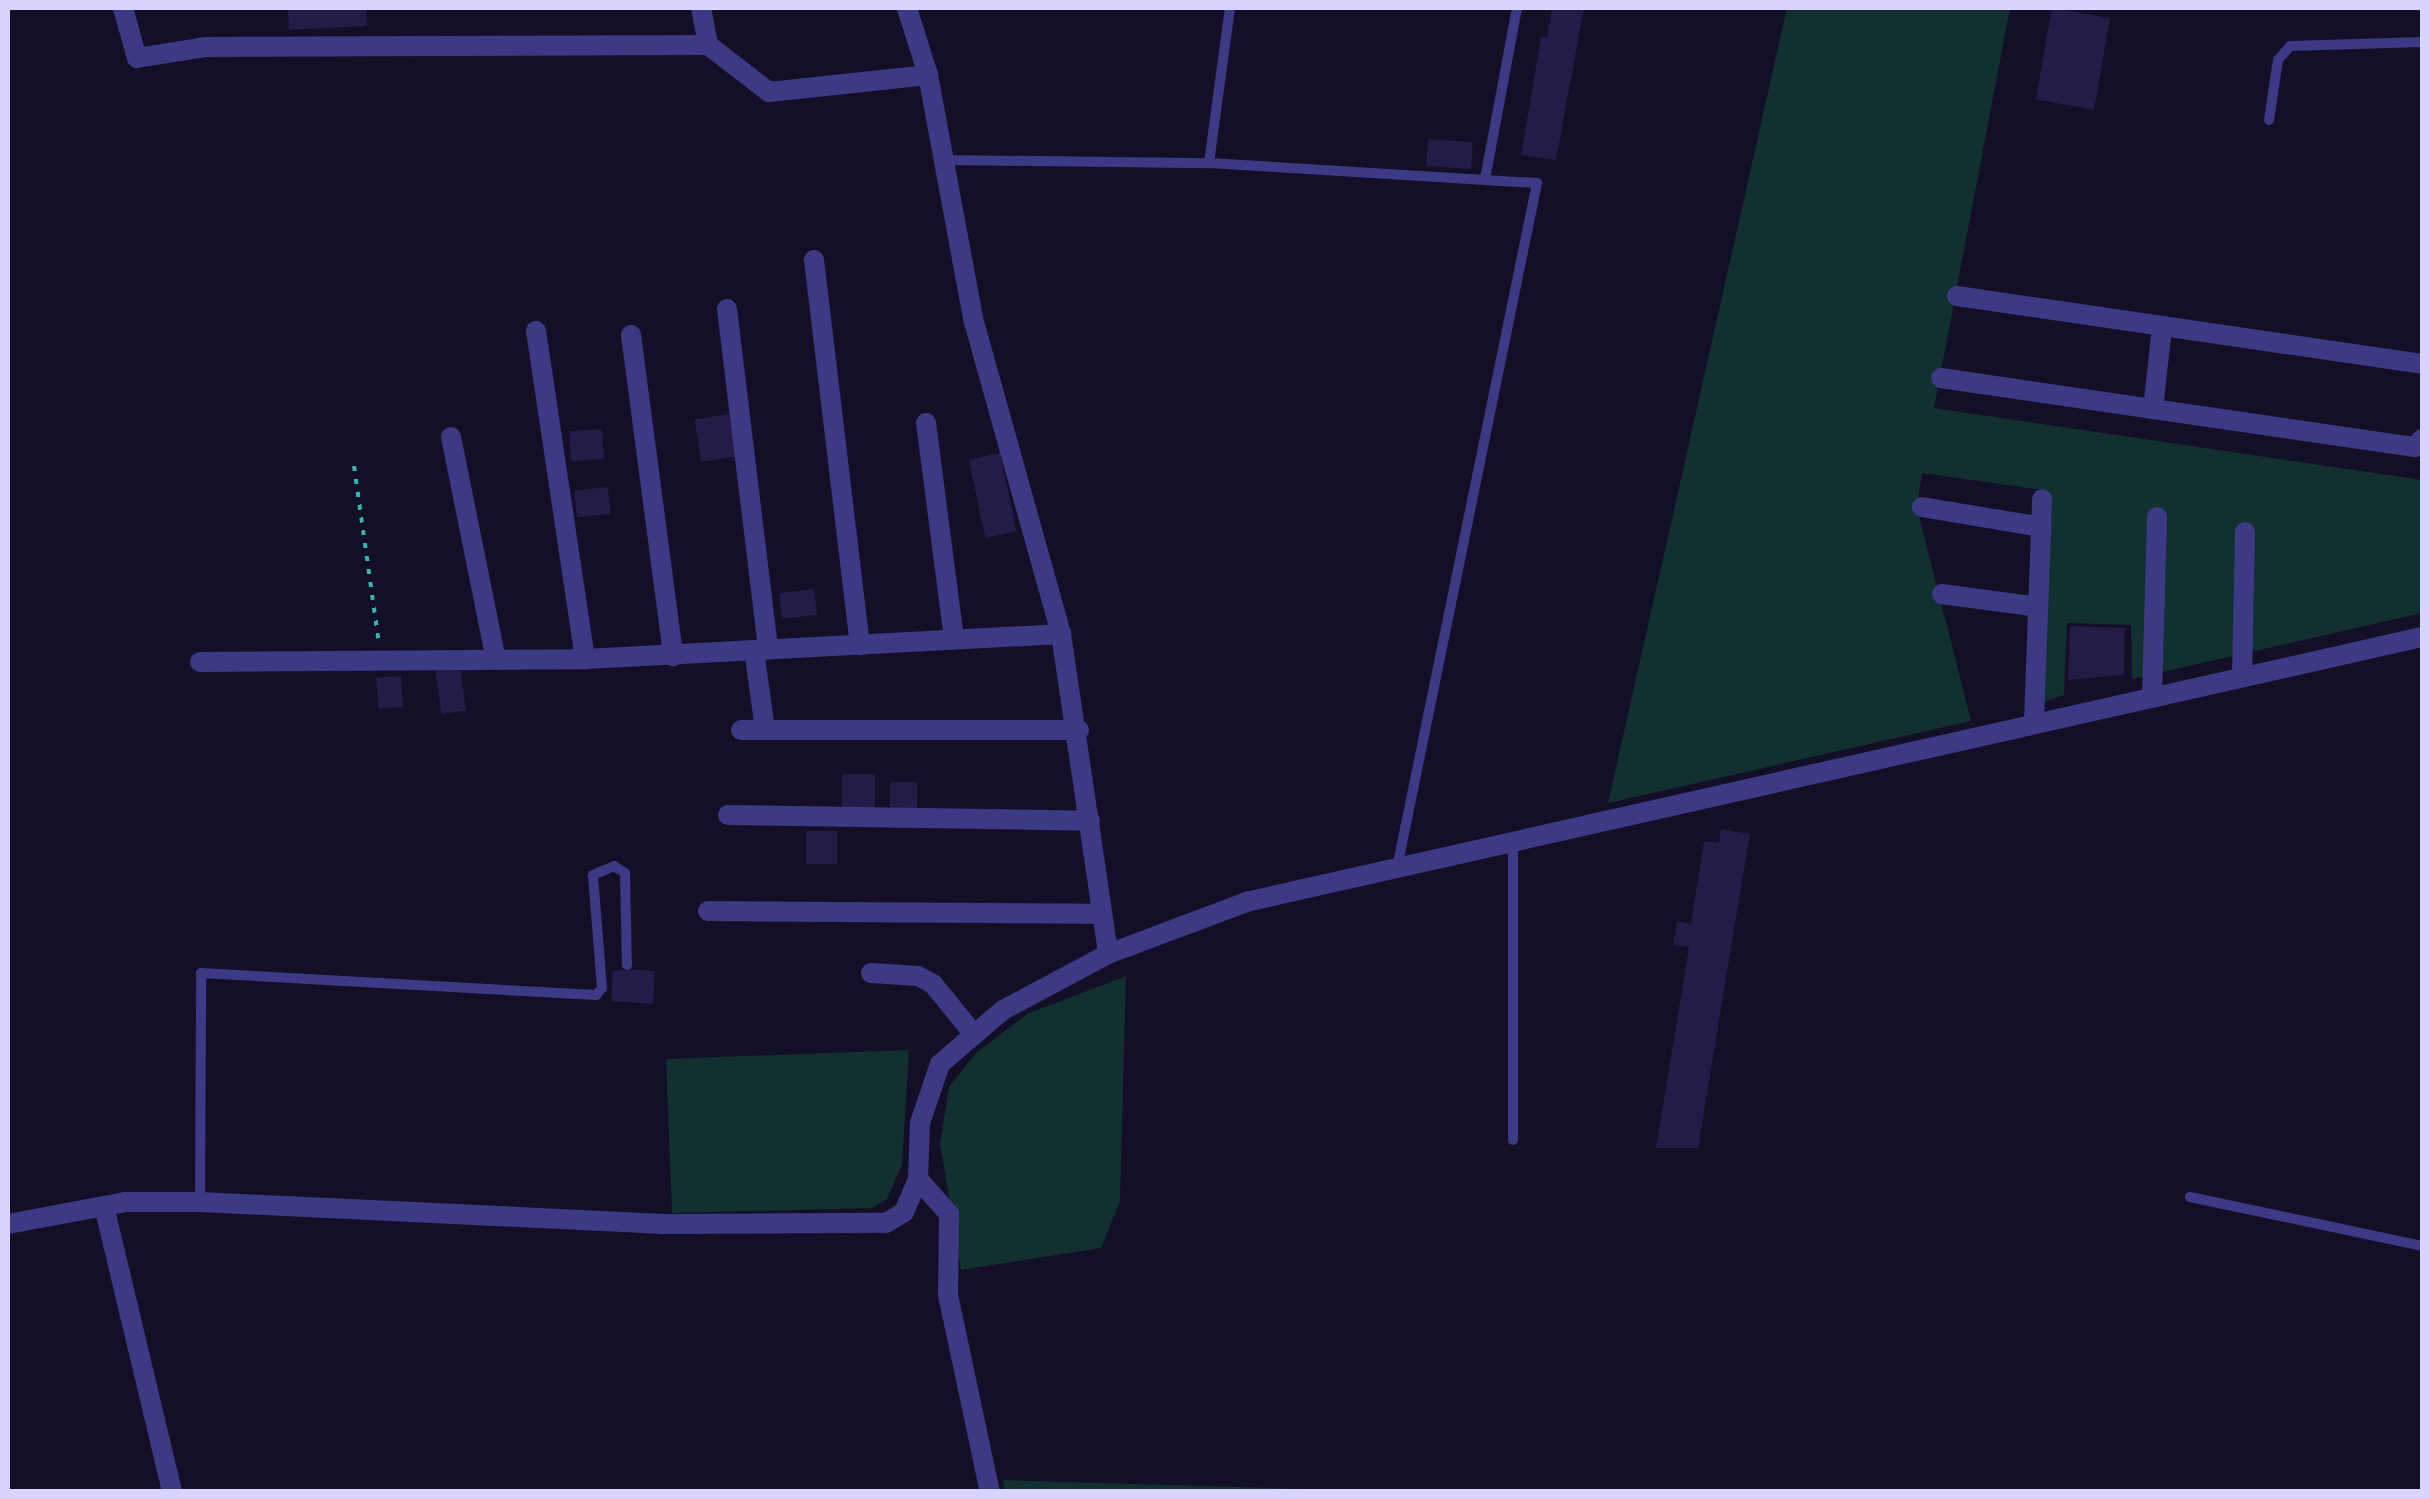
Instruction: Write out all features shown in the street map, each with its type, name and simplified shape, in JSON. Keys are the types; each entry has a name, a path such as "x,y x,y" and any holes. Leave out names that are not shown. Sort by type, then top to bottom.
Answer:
{"street":[{"path":"123,8 137,58 206,47 708,45 769,92 928,75"},
{"path":"702,8 708,45"},
{"path":"907,8 928,75 974,322 1061,634 1080,730 1108,954"},
{"path":"814,260 860,645"},
{"path":"1957,296 2422,364"},
{"path":"727,309 761,650 765,729"},
{"path":"2152,409 2162,327"},
{"path":"536,332 585,659"},
{"path":"632,335 673,656"},
{"path":"1941,378 2414,447 2422,440"},
{"path":"926,423 954,640"},
{"path":"451,437 495,656"},
{"path":"2034,721 2042,499"},
{"path":"1922,507 2041,527"},
{"path":"2152,696 2156,517"},
{"path":"2242,676 2245,532"},
{"path":"1942,594 2038,607"},
{"path":"200,662 382,663 495,656 585,659 1061,634"},
{"path":"8,1224 104,1206 200,1202 664,1224 886,1223 904,1212 918,1179 928,1089 940,1064 972,1032 1108,954 1246,902 2034,721 2422,637"},
{"path":"741,730 1080,730"},
{"path":"728,815 1090,821"},
{"path":"708,911 1100,914"},
{"path":"871,973 933,984 972,1032"},
{"path":"918,1179 949,1214 948,1295 990,1492"},
{"path":"104,1206 172,1492"}],"lane":[{"path":"1210,163 1230,8"},
{"path":"1484,179 1517,8"},
{"path":"2268,120 2278,60 2290,46 2422,42"},
{"path":"946,160 1210,163 1534,181 1540,192 1397,868"},
{"path":"1513,841 1513,1140"},
{"path":"200,1202 201,973 596,995 602,988 593,875 597,868 614,866 626,873 627,964"},
{"path":"2190,1197 2422,1246"}],"path":[{"path":"354,466 382,663"}],"green space":[{"path":"1787,8 2010,8 1934,408 2422,480 2422,613 2132,679 2131,625 2067,623 2064,695 2043,702 2050,491 1922,473 1917,508 1971,721 1608,803"},
{"path":"1126,976 1120,1201 1101,1248 961,1270 940,1144 949,1087 976,1053 1027,1014"},
{"path":"909,1050 902,1165 887,1199 872,1208 672,1213 666,1059"},
{"path":"1003,1480 1374,1491 1005,1492"}],"building":[{"path":"288,8 366,8 367,26 289,30"},
{"path":"1552,8 1584,8 1556,160 1521,155 1541,37 1547,38"},
{"path":"2052,8 2110,18 2094,110 2036,100"},
{"path":"1428,139 1473,142 1471,169 1426,166"},
{"path":"729,414 736,456 701,462 694,419"},
{"path":"602,429 604,459 571,461 569,431"},
{"path":"1000,453 1017,531 985,538 969,460"},
{"path":"608,487 611,514 577,517 574,491"},
{"path":"814,589 817,615 782,619 779,593"},
{"path":"2070,626 2125,628 2124,675 2068,680"},
{"path":"460,667 466,711 441,714 435,670"},
{"path":"401,676 403,707 378,709 376,678"},
{"path":"842,774 875,774 875,807 842,807"},
{"path":"890,782 917,782 917,808 890,808"},
{"path":"1721,829 1750,834 1698,1148 1656,1148 1689,947 1673,945 1677,921 1691,924 1704,841 1719,843"},
{"path":"806,831 837,831 837,864 806,864"},
{"path":"613,971 655,971 653,1004 611,1001"}]}
